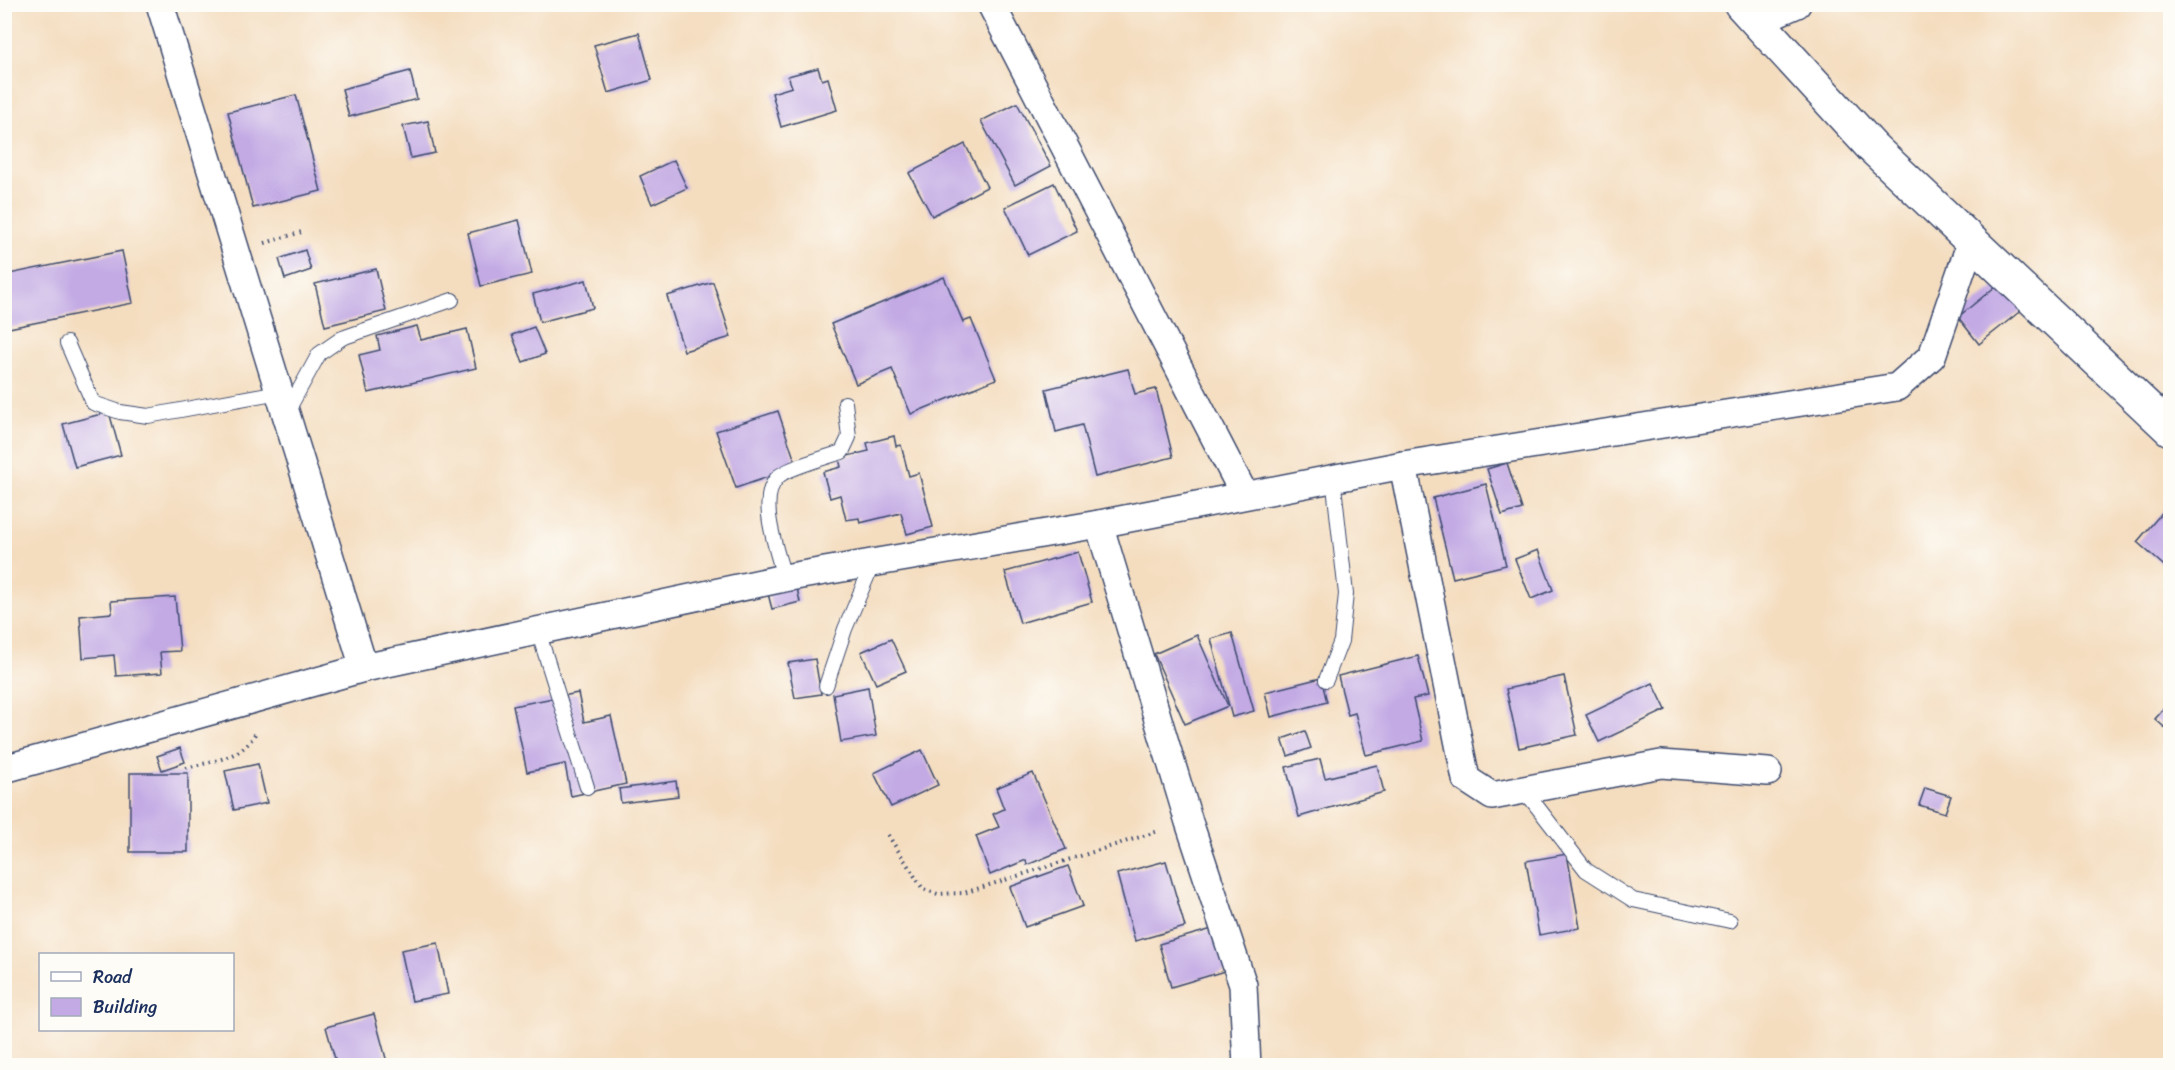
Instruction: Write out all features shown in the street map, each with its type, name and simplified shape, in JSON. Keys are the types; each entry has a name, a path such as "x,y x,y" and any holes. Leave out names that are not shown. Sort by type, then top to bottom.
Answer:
{"street":[{"path":"160,4 364,668"},
{"path":"991,4 1244,494"},
{"path":"1750,13 1797,4"},
{"path":"1750,13 1872,147 2170,429"},
{"path":"4,770 364,668 784,578 1099,524 1333,477 1897,387 1932,356 1971,242"},
{"path":"1403,465 1466,779 1492,796 1661,764 1768,772"},
{"path":"1099,524 1189,822 1243,985 1247,1065"}],"lane":[{"path":"67,343 93,403 120,412 148,417 282,403 319,354 342,338 452,300"},
{"path":"784,578 768,509 768,494 778,476 842,452 849,437 845,403"},
{"path":"1326,680 1341,641 1346,594 1333,477"},
{"path":"826,686 845,629 873,563"},
{"path":"538,630 587,787"},
{"path":"1525,791 1586,870 1633,900 1730,921"}],"path":[{"path":"236,251 305,231"},
{"path":"186,768 239,753 251,742 258,726 257,698"},
{"path":"888,835 923,889 938,894 964,893 1189,822"}],"building":[{"path":"639,33 652,80 608,93 594,45"},
{"path":"818,68 822,80 828,78 837,110 781,127 772,93 792,87 788,76"},
{"path":"410,71 417,99 349,117 342,89"},
{"path":"296,95 321,191 253,208 228,112"},
{"path":"1017,103 1051,166 1015,185 981,121"},
{"path":"428,121 435,153 411,158 403,126"},
{"path":"965,144 987,187 932,216 909,173"},
{"path":"674,160 687,188 652,204 640,176"},
{"path":"1054,183 1077,231 1028,255 1005,207"},
{"path":"519,220 532,274 481,286 468,233"},
{"path":"305,250 311,270 285,279 279,259"},
{"path":"122,251 133,303 4,329 4,275"},
{"path":"376,269 386,311 325,326 315,284"},
{"path":"944,277 963,322 971,319 996,379 911,414 892,369 856,384 831,324"},
{"path":"586,280 593,308 540,322 533,294"},
{"path":"713,282 731,337 684,351 667,296"},
{"path":"2001,282 2023,309 1979,344 1958,317"},
{"path":"417,326 421,340 467,329 476,368 368,393 359,355 380,350 377,336"},
{"path":"534,327 545,354 523,362 512,335"},
{"path":"1128,369 1135,394 1156,389 1173,457 1095,477 1082,425 1056,432 1046,389"},
{"path":"778,411 797,467 736,488 716,431"},
{"path":"109,412 121,455 75,467 63,424"},
{"path":"894,436 896,446 901,445 909,476 919,473 933,527 907,534 901,513 860,523 859,518 846,520 840,495 830,498 823,472 841,467 839,458 869,451 867,443"},
{"path":"1507,463 1522,509 1502,515 1487,469"},
{"path":"1486,484 1506,565 1453,578 1433,498"},
{"path":"2165,509 2170,513 2170,571 2137,542"},
{"path":"1538,550 1553,590 1531,599 1515,559"},
{"path":"1078,552 1092,602 1020,623 1005,572"},
{"path":"795,579 800,602 772,609 766,586"},
{"path":"175,597 180,651 160,652 162,673 116,676 114,655 83,658 80,616 112,613 111,601"},
{"path":"1232,633 1254,711 1232,717 1211,639"},
{"path":"1197,635 1228,706 1185,724 1154,654"},
{"path":"891,639 906,671 876,684 861,652"},
{"path":"1418,656 1428,696 1413,699 1423,741 1366,755 1355,713 1348,715 1338,676"},
{"path":"815,659 821,694 795,698 788,663"},
{"path":"1564,676 1577,735 1519,748 1506,689"},
{"path":"1321,678 1327,702 1271,717 1265,692"},
{"path":"1653,683 1666,710 1599,742 1586,715"},
{"path":"868,687 876,736 841,742 833,694"},
{"path":"578,693 584,722 611,716 626,784 571,796 565,764 527,772 513,706"},
{"path":"2170,702 2170,732 2155,719"},
{"path":"1305,731 1311,748 1288,756 1282,739"},
{"path":"180,748 185,762 162,770 157,756"},
{"path":"922,750 938,785 891,807 874,773"},
{"path":"1320,759 1325,778 1377,765 1384,792 1299,817 1286,767"},
{"path":"258,764 267,803 234,810 225,771"},
{"path":"130,773 188,773 188,852 130,852"},
{"path":"1033,773 1066,849 1027,865 1026,860 990,875 976,836 999,827 993,814 1004,809 996,788"},
{"path":"676,781 678,796 621,803 619,789"},
{"path":"1925,788 1951,796 1945,813 1919,805"},
{"path":"1567,854 1580,928 1539,935 1526,861"},
{"path":"1166,861 1185,927 1135,941 1117,874"},
{"path":"1068,866 1083,906 1025,927 1010,887"},
{"path":"1216,928 1228,970 1171,987 1159,944"},
{"path":"438,943 448,994 412,1001 401,950"},
{"path":"374,1014 388,1066 337,1066 326,1027"}]}
